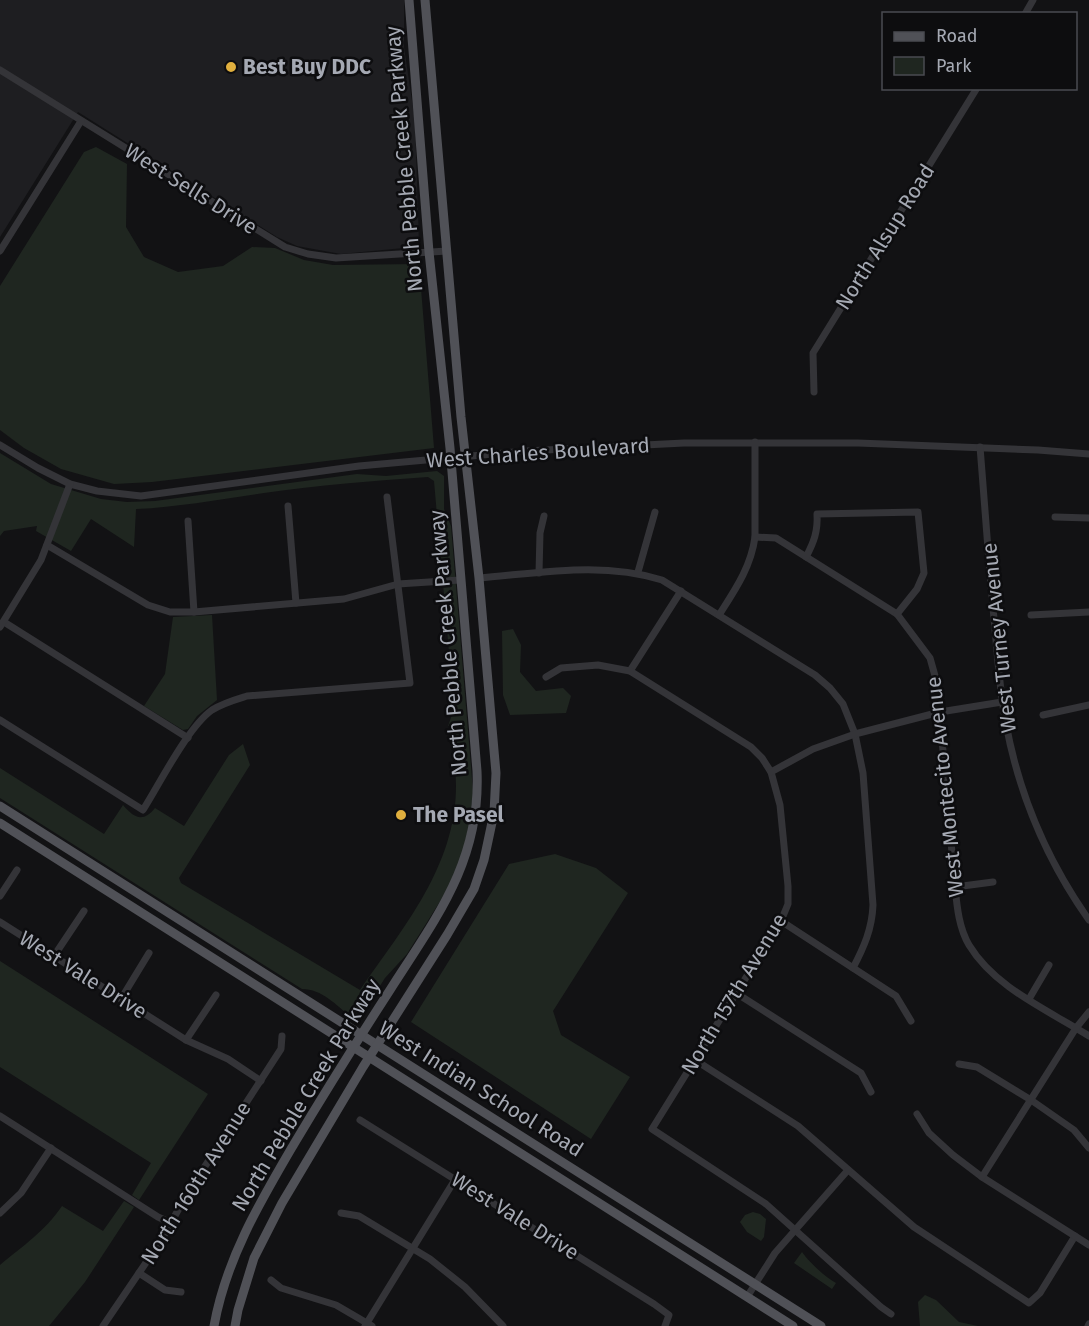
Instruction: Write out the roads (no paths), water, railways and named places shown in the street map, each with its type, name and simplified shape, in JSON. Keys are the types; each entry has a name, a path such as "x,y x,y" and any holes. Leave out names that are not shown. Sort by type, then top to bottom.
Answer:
{"main road":[{"name":"North Pebble Creek Parkway","path":"214,1326 231,1262 243,1234 272,1182 446,901 460,874 471,838 478,800 409,0"},
{"name":"North Pebble Creek Parkway","path":"235,1326 246,1280 265,1234 369,1057 462,911 478,878 489,844 496,798 496,773 479,578 424,0"},
{"path":"412,37 428,36"},
{"name":"West Indian School Road","path":"0,806 821,1326"},
{"name":"West Indian School Road","path":"0,823 793,1326"},
{"path":"471,838 489,844"}],"street":[{"name":"West Sells Drive","path":"0,70 285,247 308,254 336,258 447,251"},
{"name":"North Alsup Road","path":"814,392 813,353 976,90"},
{"path":"0,251 81,121"},
{"path":"719,615 748,564 755,537 755,442"},
{"name":"West Charles Boulevard","path":"0,445 70,484 97,491 141,496 349,467 526,451 684,443 858,442 1089,454"},
{"name":"West Turney Avenue","path":"980,447 1002,702 1016,765 1036,823 1057,869 1089,920"},
{"path":"70,484 35,572 2,624 188,738"},
{"path":"0,720 143,810 197,724 223,704 247,696 410,683 387,497"},
{"path":"288,506 296,603"},
{"path":"638,572 655,512"},
{"path":"806,557 815,539 818,525 817,514 918,512 924,573 917,589 897,614"},
{"path":"539,573 540,533 544,516"},
{"path":"1055,517 1089,518"},
{"path":"188,521 194,612"},
{"name":"West Montecito Avenue","path":"755,537 776,538 897,614 930,657 937,683 959,918 969,944 985,967 1010,987 1089,1036"},
{"path":"47,545 148,605 170,612 344,599 398,584 460,580"},
{"path":"479,578 594,568 638,572 662,580 681,591 815,675 830,688 843,704 855,734 863,773 873,905 869,935 853,968"},
{"path":"630,671 681,591"},
{"path":"1031,615 1089,612"},
{"path":"546,676 561,668 598,665 630,671 751,747 771,772 813,749 855,734 940,712 1002,702"},
{"path":"1042,715 1089,705"},
{"name":"North 157th Avenue","path":"771,772 780,804 788,904 781,921 652,1129 756,1196 795,1230"},
{"path":"0,896 17,870"},
{"path":"955,887 993,882"},
{"path":"54,956 84,911"},
{"path":"781,921 896,996 911,1021"},
{"name":"West Vale Drive","path":"0,922 186,1040 228,1059 261,1081"},
{"path":"121,999 150,953"},
{"path":"1029,999 1049,965"},
{"path":"736,993 861,1072 871,1092"},
{"path":"186,1040 216,994"},
{"path":"982,1177 1076,1028 1089,1012"},
{"name":"North 160th Avenue","path":"103,1326 281,1049 282,1036"},
{"path":"695,1060 798,1126 914,1227 1029,1303 1040,1293 1075,1236"},
{"path":"959,1064 977,1067 1031,1100 1074,1130 1089,1148"},
{"path":"917,1114 929,1133 952,1155 982,1177 1089,1245"},
{"path":"0,1116 158,1217 171,1223"},
{"name":"West Vale Drive","path":"360,1120 669,1315 665,1326"},
{"path":"0,1213 21,1193 51,1148"},
{"path":"747,1297 769,1261 848,1170"},
{"path":"271,1280 281,1288 336,1305 368,1325 456,1179"},
{"path":"341,1213 359,1216 430,1259 457,1280 503,1326"},
{"path":"795,1230 880,1307 891,1314"},
{"path":"139,1273 165,1290 181,1292"}],"place":[{"name":"Best Buy DDC","path":"231,67"},
{"name":"The Pasel","path":"401,815"}]}
